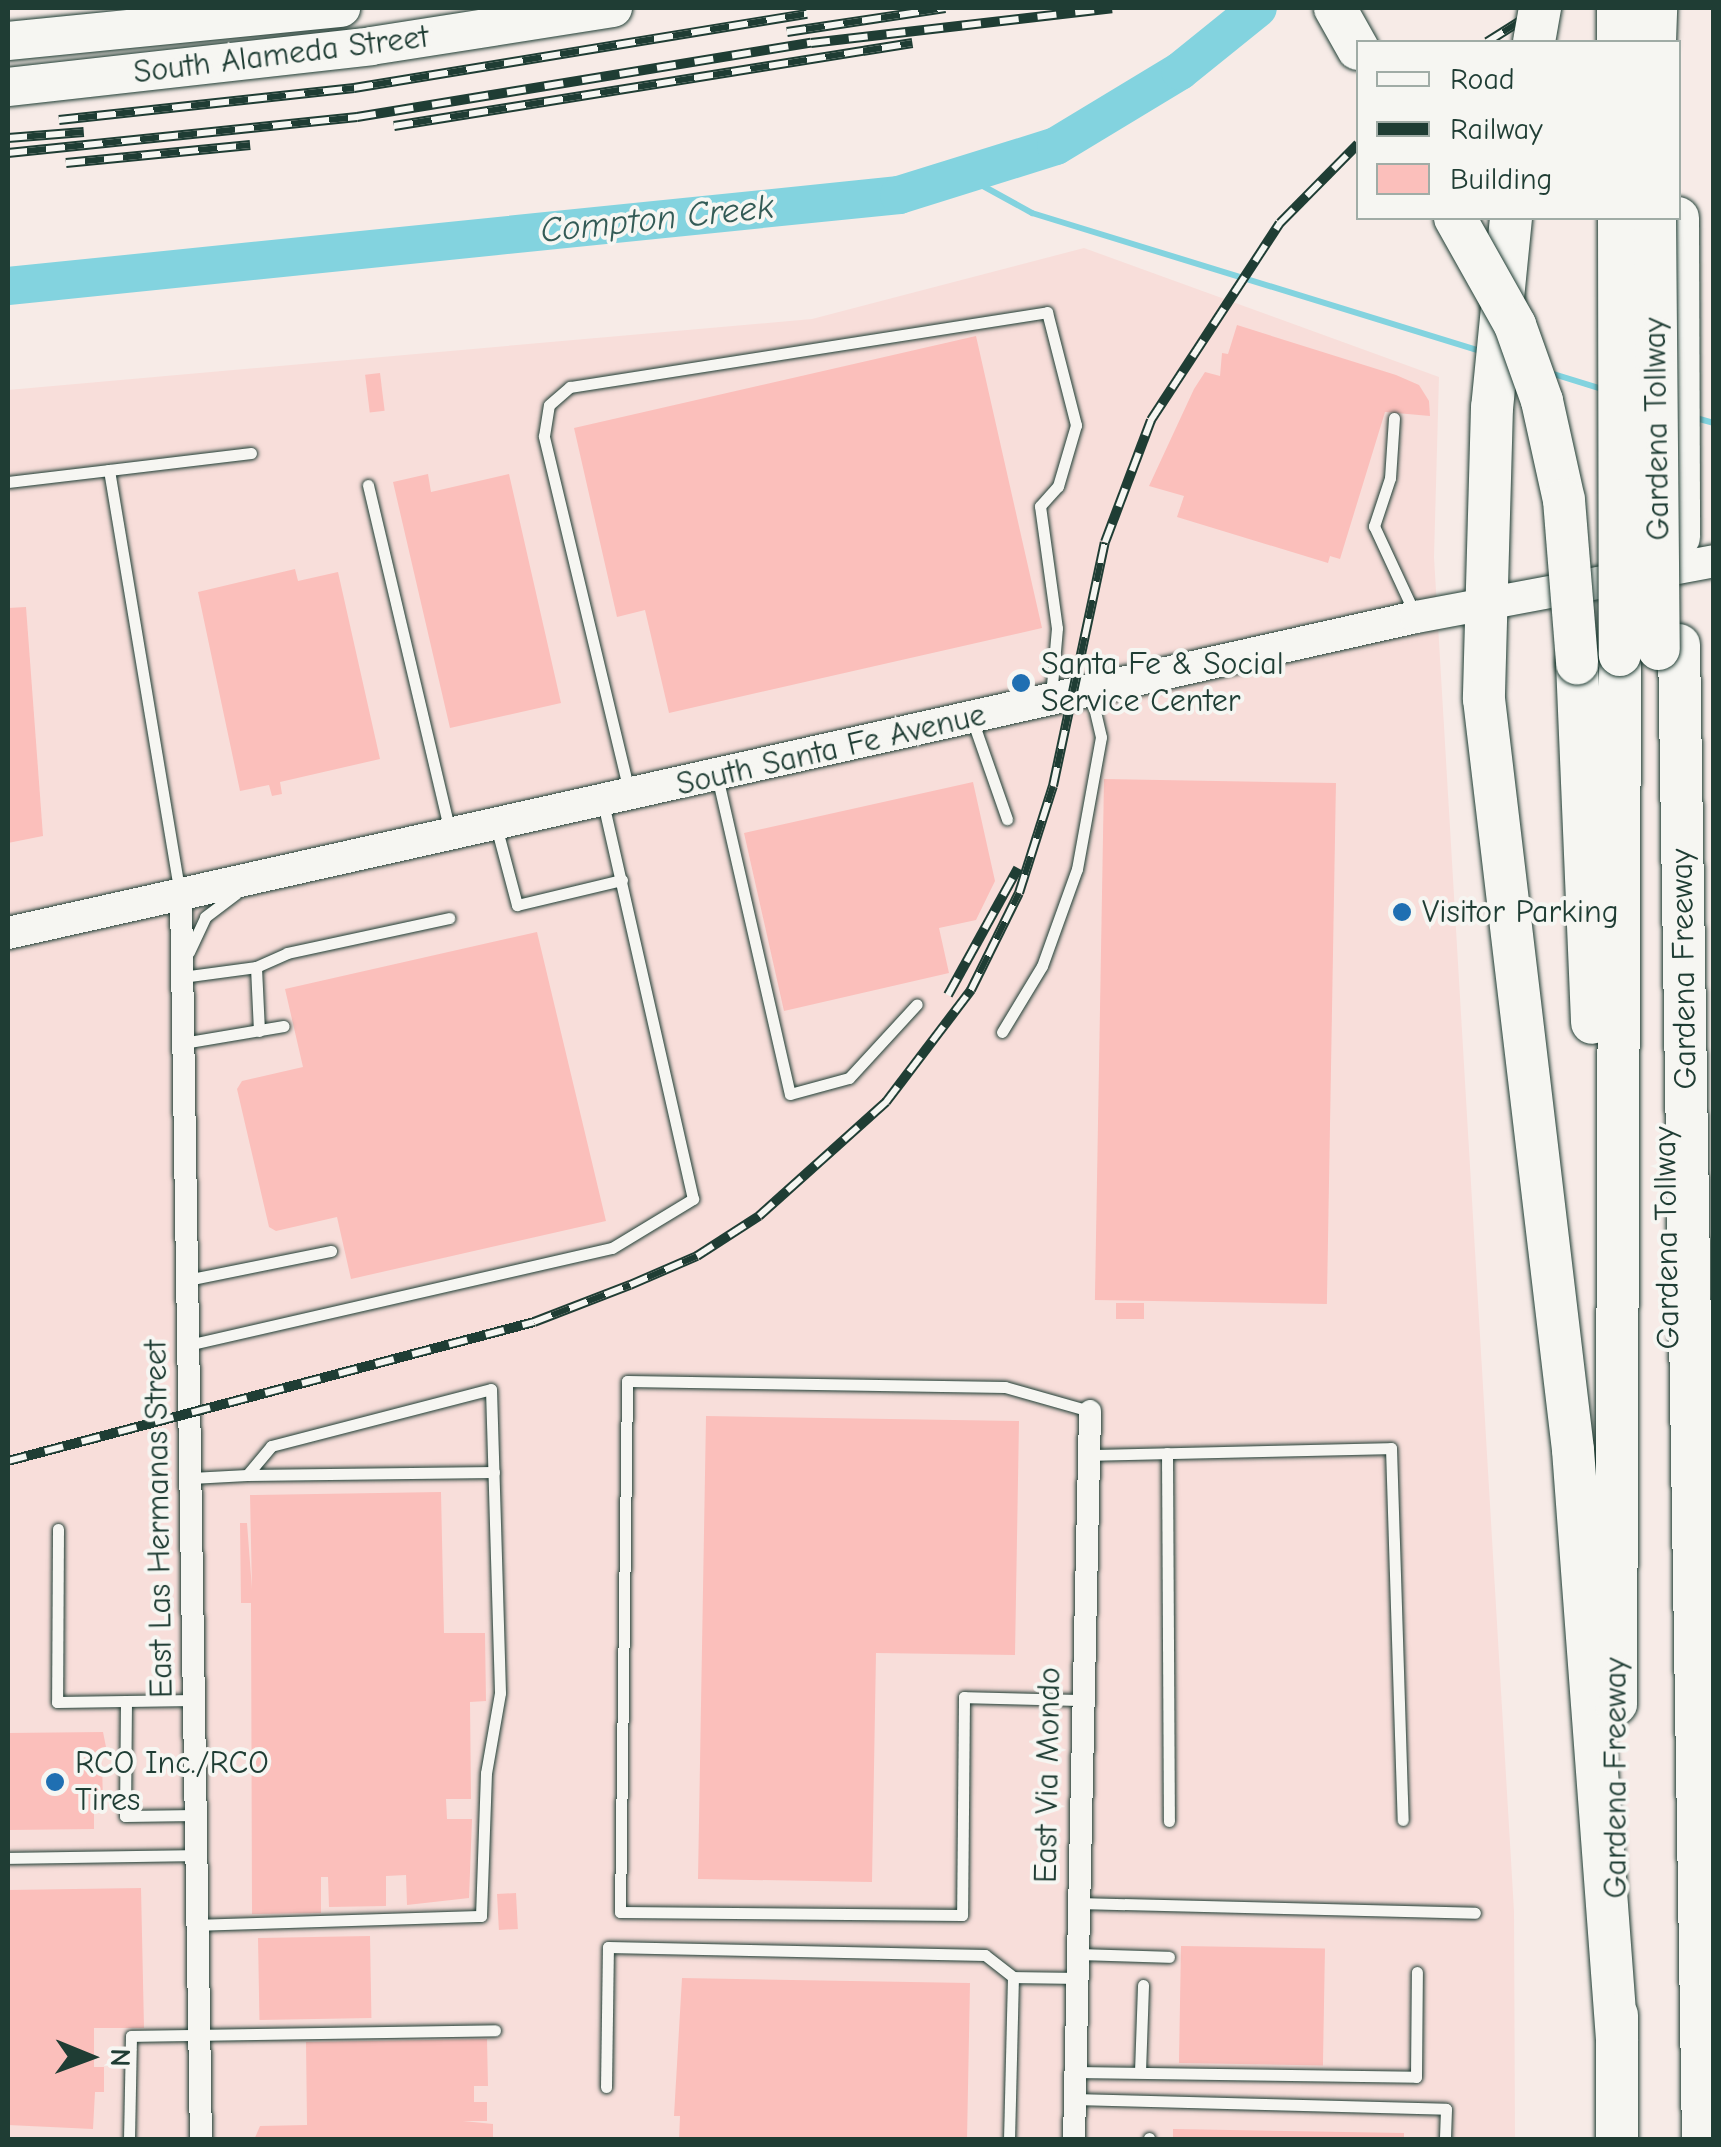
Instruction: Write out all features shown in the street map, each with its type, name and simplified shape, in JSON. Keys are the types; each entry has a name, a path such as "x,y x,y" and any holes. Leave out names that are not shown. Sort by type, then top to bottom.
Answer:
{"highway":[{"path":"1334,8 1356,46"},
{"path":"1534,40 1540,8"},
{"path":"1618,8 1618,40"},
{"path":"1655,40 1656,8"},
{"path":"1677,40 1678,8"},
{"path":"1455,220 1514,324 1546,416 1567,520 1616,1433"},
{"path":"1511,220 1492,407 1484,602 1492,794 1573,1450 1617,2040"},
{"name":"Gardena Freeway","path":"1619,220 1653,650 1703,2140"},
{"name":"Gardena Tollway","path":"1654,220 1653,650 1674,2140"},
{"name":"Gardena Freeway","path":"1617,2140 1616,1433 1678,220"}],"main road":[{"name":"South Alameda Street","path":"8,41 341,8"},
{"name":"South Alameda Street","path":"8,87 371,46 613,8"},
{"name":"South Santa Fe Avenue","path":"8,934 1416,616 1714,561"}],"street":[{"name":"East Las Hermanas Street","path":"181,898 201,2140"},
{"name":"East Via Mondo","path":"1074,2140 1090,1411"}],"lane":[{"path":"188,1345 612,1248 693,1199 622,880 616,799 544,436 549,405 570,388 1047,312 1076,425 1058,486 1040,506 1057,628 1050,700"},
{"path":"1394,418 1390,478 1374,526 1416,616"},
{"path":"8,482 252,454"},
{"path":"108,470 181,898"},
{"path":"368,485 451,836"},
{"path":"1002,1032 1042,966 1093,800 1102,737 1090,691"},
{"path":"972,718 1007,820"},
{"path":"716,776 790,1094 849,1078 917,1004"},
{"path":"496,826 517,906 622,880"},
{"path":"256,880 205,917 182,974 256,967 287,952 449,918"},
{"path":"256,967 259,1031"},
{"path":"183,1043 284,1026"},
{"path":"187,1280 331,1251"},
{"path":"1083,1700 964,1697 962,1915 620,1912 627,1381 1005,1386 1090,1411"},
{"path":"198,1925 481,1916 486,1773 500,1693 492,1389 272,1446 247,1475"},
{"path":"1089,1455 1391,1448 1403,1820"},
{"path":"1167,1453 1169,1821"},
{"path":"191,1478 494,1472"},
{"path":"58,1530 57,1702 194,1700"},
{"path":"126,1701 125,1816 196,1815"},
{"path":"8,1858 197,1855"},
{"path":"1078,1903 1474,1913"},
{"path":"606,2087 608,1947 985,1955 1013,1977 1170,1956"},
{"path":"1075,2072 1416,2077 1417,1972"},
{"path":"1009,2140 1013,1977"},
{"path":"1140,2072 1143,1985"},
{"path":"129,2140 127,2041 200,2032 495,2030"},
{"path":"1074,2100 1446,2109 1446,2140"}],"shaded area":[{"path":"1084,248 1439,377 1434,557 1514,1911 1515,2139 8,2140 8,390 812,319"}],"building":[{"path":"1237,325 1396,375 1419,385 1429,401 1430,416 1385,412 1340,559 1330,556 1328,563 1177,517 1184,496 1149,486 1194,389 1205,372 1220,376 1222,353 1228,354"},
{"path":"976,336 1042,628 669,713 645,610 617,617 574,428"},
{"path":"380,373 385,411 370,413 365,375"},
{"path":"428,474 431,492 509,474 561,703 450,728 393,482"},
{"path":"295,569 298,581 338,572 380,759 280,782 282,794 272,796 269,785 240,791 198,592"},
{"path":"26,607 43,836 8,843 8,608"},
{"path":"1104,779 1336,783 1327,1304 1095,1300"},
{"path":"973,782 995,881 976,920 939,928 949,973 784,1011 744,833"},
{"path":"537,932 606,1221 351,1279 337,1217 276,1231 269,1227 237,1089 242,1081 303,1067 285,989"},
{"path":"1116,1303 1144,1303 1144,1319 1116,1319"},
{"path":"706,1416 1019,1421 1015,1655 876,1653 872,1882 698,1879"},
{"path":"441,1492 444,1633 485,1633 486,1701 470,1702 471,1799 446,1799 447,1819 472,1819 469,1898 407,1905 406,1875 386,1876 386,1906 329,1907 328,1877 321,1877 321,1913 252,1914 251,1603 241,1603 240,1523 247,1523 252,1589 250,1495"},
{"name":"RCO Inc./RCO Tires","path":"103,1732 108,1757 102,1757 103,1807 94,1808 94,1829 8,1830 8,1733"},
{"path":"141,1888 144,2028 94,2028 94,2067 104,2067 104,2092 95,2092 93,2129 8,2125 8,1890"},
{"path":"516,1893 518,1929 499,1930 497,1894"},
{"path":"370,1936 371,2018 259,2020 258,1938"},
{"path":"1181,1946 1325,1949 1323,2065 1179,2063"},
{"path":"682,1978 970,1983 967,2140 679,2140 680,2116 674,2116"},
{"path":"487,2039 488,2086 474,2086 474,2102 487,2102 487,2121 463,2121 493,2124 493,2140 254,2140 260,2126 307,2125 306,2042"},
{"path":"1173,2129 1404,2133 1404,2140 1173,2140"}],"waterway":[{"name":"Compton Creek","path":"8,286 899,195 1056,146 1180,71 1258,8"},
{"path":"963,175 1032,213 1483,352"},
{"path":"1547,372 1602,389"},
{"path":"1696,418 1714,423"}],"railway":[{"path":"787,32 945,8"},
{"path":"8,153 357,117 811,43 1112,8"},
{"path":"1490,40 1541,8"},
{"path":"59,120 354,88 807,14"},
{"path":"394,126 912,43"},
{"path":"8,138 84,132"},
{"path":"66,163 250,145"},
{"path":"8,1461 534,1322 630,1285 697,1256 759,1216 886,1102 971,990 1019,893 1053,786 1105,542 1151,420 1280,223 1356,146"},
{"path":"948,995 1018,868"}],"place":[{"name":"Santa Fe & Social Service Center","path":"1021,683"},
{"name":"Visitor Parking","path":"1402,912"},
{"name":"RCO Inc./RCO Tires","path":"55,1782"}]}
